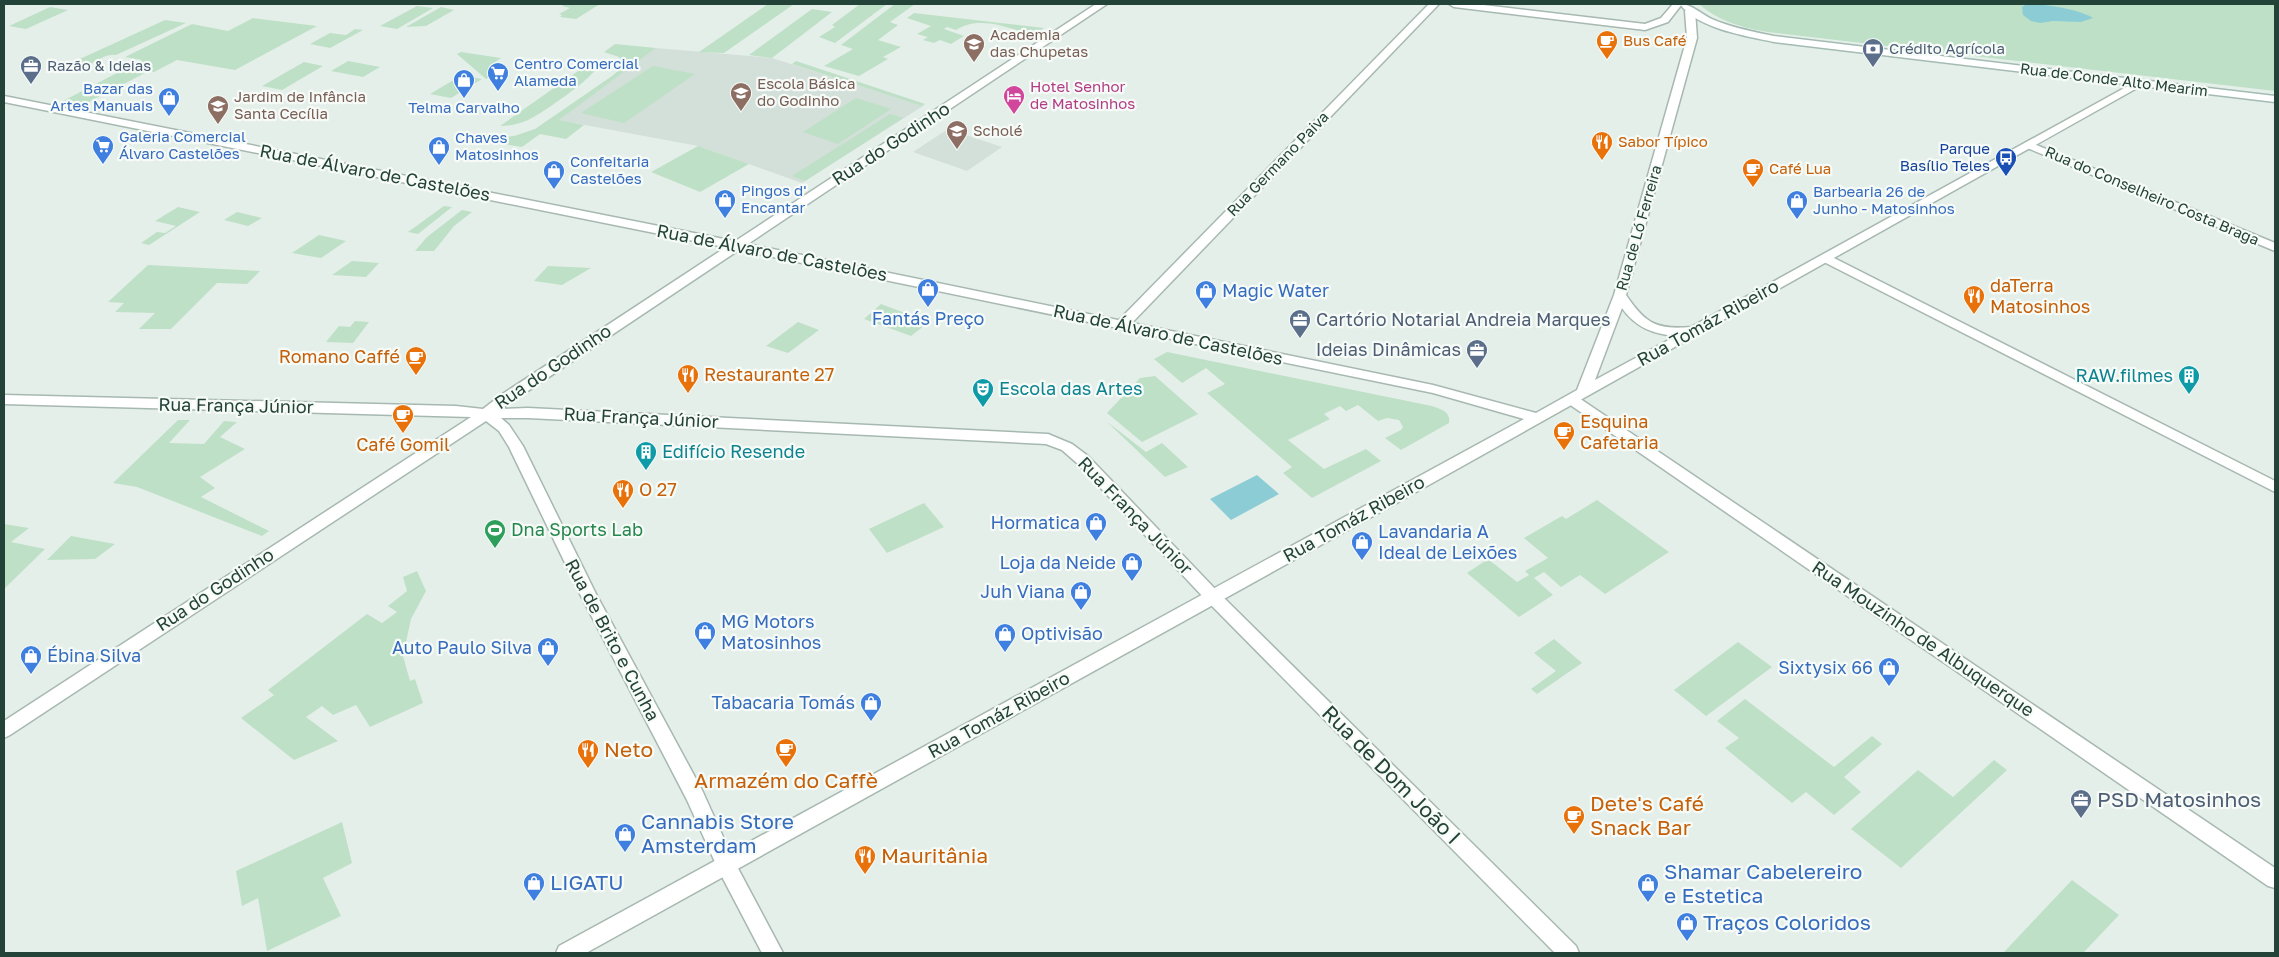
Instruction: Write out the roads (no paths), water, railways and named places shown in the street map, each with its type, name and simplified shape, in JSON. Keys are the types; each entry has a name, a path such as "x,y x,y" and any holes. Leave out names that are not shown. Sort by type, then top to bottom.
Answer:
{"street":[{"name":"Rua do Godinho","path":"4,730 486,414 506,398 734,245 894,143 1102,4"},
{"name":"Rua Germano Paiva","path":"1122,325 1434,4"},
{"path":"1454,4 1645,27 1664,22 1671,16 1677,4"},
{"name":"Rua de Conde Alto Mearim","path":"1687,7 1734,31 1774,39 2275,99"},
{"name":"Rua de Ló Ferreira","path":"1577,396 1620,295 1692,38 1687,7"},
{"name":"Rua Tomáz Ribeiro","path":"566,953 2141,83"},
{"name":"Rua de Álvaro de Castelões","path":"4,99 734,245 1432,389 1475,399 1537,418"},
{"name":"Rua do Conselheiro Costa Braga","path":"2029,145 2275,247"},
{"path":"1826,258 2275,487"},
{"path":"1620,295 1634,317 1646,325 1672,331 1694,331"},
{"name":"Rua Mouzinho de Albuquerque","path":"1577,396 2275,878"},
{"name":"Rua França Júnior","path":"4,399 456,411 486,414 537,413 1048,439 1067,447 1083,460 1213,597"},
{"name":"Rua de Brito e Cunha","path":"486,414 504,428 516,446 562,544 695,796 726,865 773,953"},
{"name":"Rua de Dom João I","path":"1213,597 1570,953"}],"water":[{"path":"2027,4 2062,8 2080,12 2093,18 2081,22 2053,21 2040,23 2031,21 2023,15 2022,7"},
{"path":"1257,475 1279,494 1231,520 1210,499"}],"place":[{"name":"Bus Café","path":"1607,60"},
{"name":"Academia das Chupetas","path":"974,63"},
{"name":"Crédito Agrícola","path":"1873,68"},
{"name":"Razão & Ideias","path":"31,85"},
{"name":"Centro Comercial Alameda","path":"498,92"},
{"name":"Telma Carvalho","path":"464,99"},
{"name":"Escola Básica do Godinho","path":"741,112"},
{"name":"Hotel Senhor de Matosinhos","path":"1014,115"},
{"name":"Bazar das Artes Manuais","path":"169,117"},
{"name":"Jardim de Infância Santa Cecília","path":"218,125"},
{"name":"Scholé","path":"957,150"},
{"name":"Sabor Típico","path":"1602,161"},
{"name":"Galeria Comercial Álvaro Castelões","path":"103,165"},
{"name":"Chaves Matosinhos","path":"439,166"},
{"name":"Parque Basílio Teles","path":"2006,177"},
{"name":"Café Lua","path":"1753,188"},
{"name":"Confeitaria Castelões","path":"554,190"},
{"name":"Pingos d' Encantar","path":"725,219"},
{"name":"Barbearia 26 de Junho - Matosinhos","path":"1797,220"},
{"name":"Fantás Preço","path":"928,308"},
{"name":"Magic Water","path":"1206,310"},
{"name":"daTerra Matosinhos","path":"1974,315"},
{"name":"Cartório Notarial Andreia Marques","path":"1300,339"},
{"name":"Ideias Dinâmicas","path":"1477,369"},
{"name":"Romano Caffé","path":"416,376"},
{"name":"Restaurante 27","path":"688,394"},
{"name":"RAW.filmes","path":"2189,395"},
{"name":"Escola das Artes","path":"983,408"},
{"name":"Café Gomil","path":"403,434"},
{"name":"Esquina Cafetaria","path":"1564,451"},
{"name":"Edifício Resende","path":"646,471"},
{"name":"O 27","path":"623,509"},
{"name":"Hormatica","path":"1096,542"},
{"name":"Dna Sports Lab","path":"495,549"},
{"name":"Lavandaria A Ideal de Leixões","path":"1362,561"},
{"name":"Loja da Neide","path":"1132,582"},
{"name":"Juh Viana","path":"1081,611"},
{"name":"MG Motors Matosinhos","path":"705,651"},
{"name":"Optivisão","path":"1005,653"},
{"name":"Auto Paulo Silva","path":"548,667"},
{"name":"Ébina Silva","path":"31,675"},
{"name":"Sixtysix 66","path":"1889,687"},
{"name":"Tabacaria Tomás","path":"871,722"},
{"name":"Armazém do Caffè","path":"786,768"},
{"name":"Neto","path":"588,769"},
{"name":"PSD Matosinhos","path":"2081,819"},
{"name":"Dete's Café Snack Bar","path":"1574,835"},
{"name":"Cannabis Store Amsterdam","path":"625,853"},
{"name":"Mauritânia","path":"865,875"},
{"name":"LIGATU","path":"534,902"},
{"name":"Shamar Cabelereiro e Estetica","path":"1648,903"},
{"name":"Traços Coloridos","path":"1687,942"}]}
